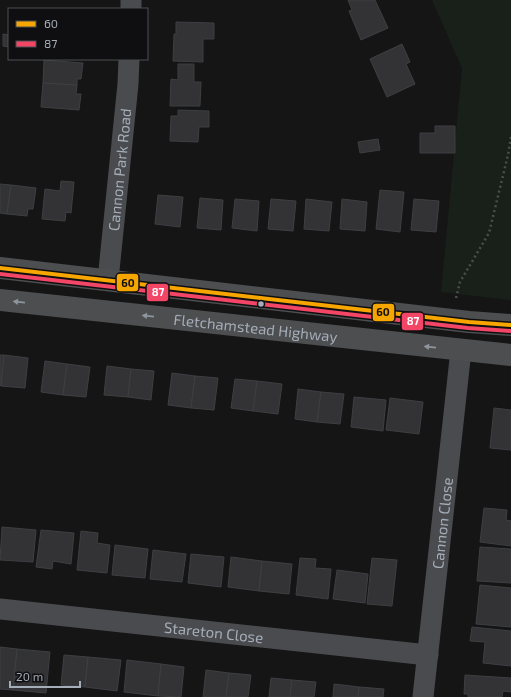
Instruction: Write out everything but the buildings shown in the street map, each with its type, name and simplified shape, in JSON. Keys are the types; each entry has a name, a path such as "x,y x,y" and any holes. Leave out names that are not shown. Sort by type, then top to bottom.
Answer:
{"highway":[{"name":"Fletchamstead Highway","path":"0,268 469,322 511,325"},
{"name":"Fletchamstead Highway","path":"0,300 511,355"}],"street":[{"name":"Cannon Park Road","path":"108,280 130,60"},
{"name":"Cannon Close","path":"423,697 461,350"},
{"name":"Stareton Close","path":"0,609 428,655"}],"path":[{"path":"455,301 460,282 489,233 511,137"}],"shaded area":[{"path":"432,0 511,0 511,300 441,292 462,68"}],"transit line":[{"name":"60","path":"0,268 469,322 511,325"},
{"name":"87","path":"0,274 468,328 511,331"}]}
